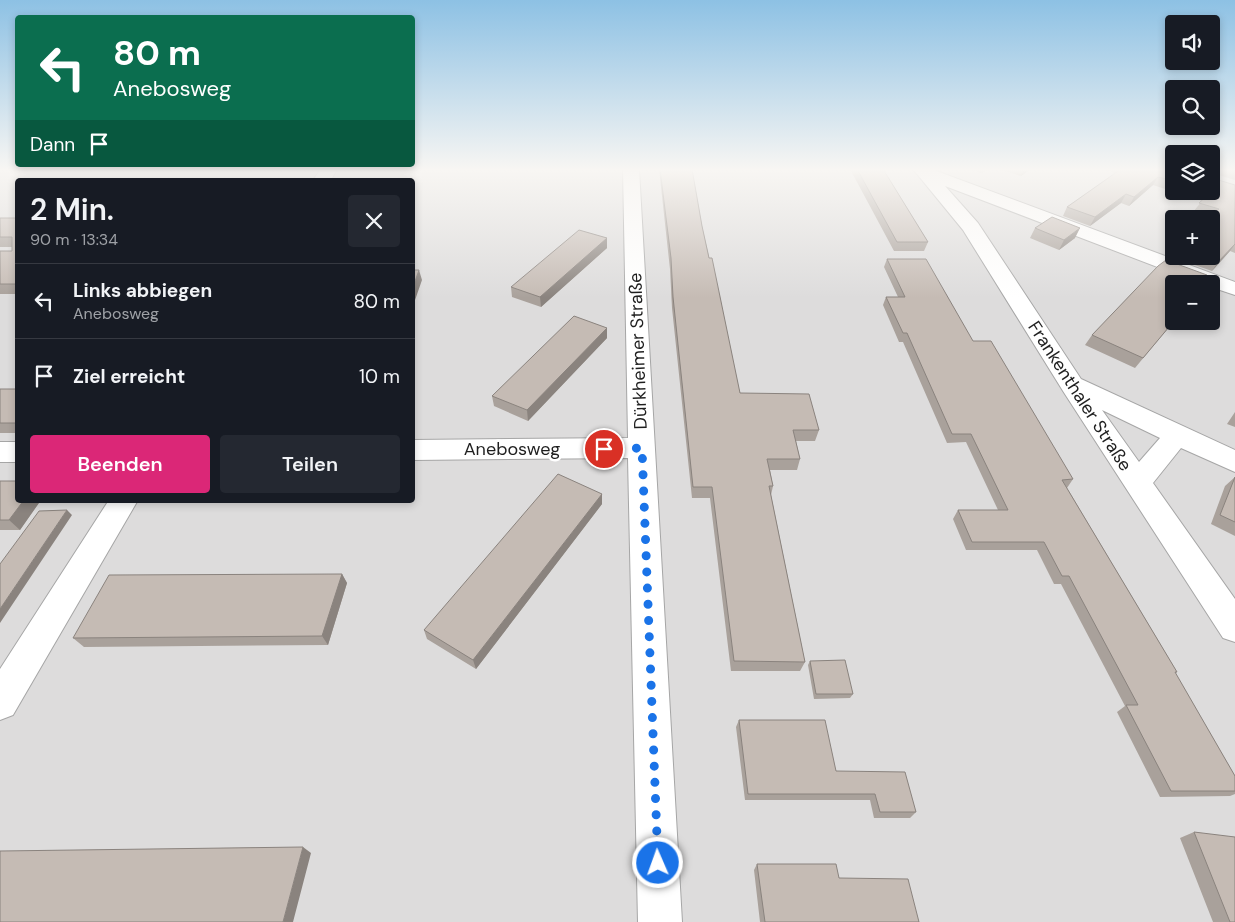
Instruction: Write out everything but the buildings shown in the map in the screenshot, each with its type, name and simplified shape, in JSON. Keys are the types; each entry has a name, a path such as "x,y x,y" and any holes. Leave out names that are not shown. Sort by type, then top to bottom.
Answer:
{"street":[{"name":"Dürkheimer Straße","path":"633,212 660,922"},
{"name":"Frankenthaler Straße","path":"958,212 971,227 1072,385 1235,627"},
{"path":"971,227 998,212"},
{"path":"1033,212 1235,289"},
{"path":"1072,385 1235,462"},
{"path":"1137,483 1178,434"},
{"name":"Anebosweg","path":"415,450 642,448"},
{"path":"0,452 15,452"},
{"path":"0,702 122,503"}],"shaded area":[{"path":"0,212 15,212 15,503 415,503 415,212 1165,212 1165,265 1220,265 1220,212 1235,212 1235,922 0,922"}],"route":[{"path":"604,449 642,448 658,863"}]}
